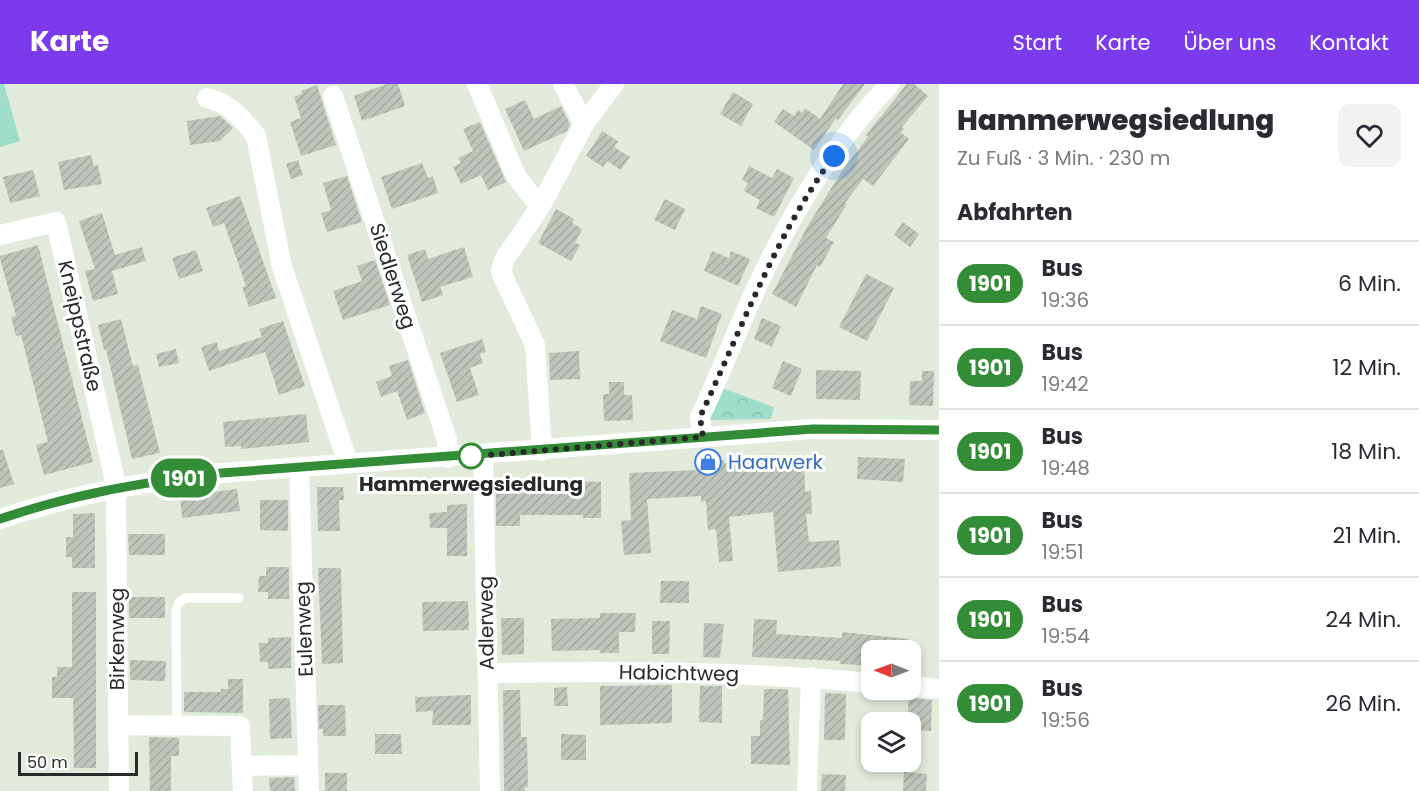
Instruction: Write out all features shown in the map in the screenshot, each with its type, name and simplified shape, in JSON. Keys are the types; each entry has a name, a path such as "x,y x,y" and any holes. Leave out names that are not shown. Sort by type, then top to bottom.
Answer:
{"street":[{"path":"477,84 486,111 516,176 540,207"},
{"path":"562,84 584,124"},
{"path":"542,451 535,345 501,272 504,261 540,207 584,124 614,84"},
{"path":"703,437 700,417 766,266 806,193 874,100 890,84"},
{"name":"Siedlerweg","path":"333,96 447,440 448,458"},
{"path":"207,98 220,101 235,113 256,136 282,267 348,463"},
{"name":"Kneippstraße","path":"0,235 56,222 116,486"},
{"path":"0,519 52,501 116,486 299,467 483,456 813,429 939,430"},
{"name":"Adlerweg","path":"483,456 490,791"},
{"name":"Eulenweg","path":"299,467 309,791"},
{"name":"Birkenweg","path":"116,486 119,791"},
{"name":"Habichtweg","path":"487,673 639,671 811,677 861,681"},
{"path":"807,791 811,677"},
{"path":"921,687 939,689"},
{"path":"118,724 240,726 243,791"},
{"path":"242,766 308,765"}],"lane":[{"path":"177,724 176,610 179,602 186,598 238,598"}],"green space":[{"path":"0,84 4,84 20,141 0,147"},
{"path":"719,387 774,407 771,419 706,420"}],"building":[{"path":"387,84 398,84 405,106 362,121 354,96"},
{"path":"843,84 865,84 838,120 836,118 814,150 774,122 783,109 794,116 798,110 802,113 805,108 820,119"},
{"path":"907,84 914,84 928,96 902,127 904,129 901,133 909,139 873,186 863,179 845,203 847,204 826,238 834,242 820,267 817,265 796,307 772,294 807,227 842,171 868,137 866,135"},
{"path":"317,85 336,145 301,156 290,122 301,118 294,97 302,94 301,91"},
{"path":"733,92 753,104 741,126 720,114"},
{"path":"525,100 534,119 561,106 570,124 567,131 524,151 505,109"},
{"path":"220,116 233,128 220,141 190,145 187,121"},
{"path":"480,122 506,182 488,190 481,175 461,184 453,167 461,163 458,158 473,151 463,129"},
{"path":"602,131 618,141 614,147 630,157 621,170 607,161 603,167 586,156"},
{"path":"91,155 94,166 98,165 102,184 64,190 58,162"},
{"path":"298,160 303,175 291,179 286,164"},
{"path":"422,163 428,178 433,176 438,193 392,209 381,177"},
{"path":"749,166 772,178 777,169 794,178 774,217 756,208 760,200 744,191 748,183 742,180"},
{"path":"33,170 40,196 10,203 3,177"},
{"path":"347,176 362,222 327,232 321,213 331,210 323,183"},
{"path":"240,196 276,298 249,307 242,287 246,286 224,223 213,227 206,208"},
{"path":"665,199 685,209 675,230 654,220"},
{"path":"556,209 574,219 572,223 582,229 575,243 580,245 571,261 538,243"},
{"path":"102,213 115,255 142,247 146,261 112,271 118,294 93,301 85,271 95,269 79,221"},
{"path":"903,222 919,234 910,247 894,235"},
{"path":"38,245 93,462 44,475 36,445 48,442 21,335 16,336 11,317 16,316 0,259 0,256"},
{"path":"464,247 473,277 440,287 443,295 422,302 407,255 425,249 428,259"},
{"path":"196,250 203,271 179,279 172,258"},
{"path":"712,251 729,258 731,251 750,259 738,286 704,271"},
{"path":"375,260 390,305 343,320 333,291 362,281 357,266"},
{"path":"866,274 894,288 867,341 839,327"},
{"path":"701,306 722,314 706,358 660,341 672,310 697,319"},
{"path":"762,318 781,326 772,347 754,339"},
{"path":"121,319 133,366 138,365 160,453 132,459 106,349 104,350 98,325"},
{"path":"283,321 305,386 279,395 265,352 209,371 201,347 217,342 219,351 262,337 259,329"},
{"path":"482,339 486,352 480,354 483,363 470,368 479,395 457,402 440,353"},
{"path":"176,349 179,363 159,367 156,354"},
{"path":"579,351 580,379 550,380 549,353"},
{"path":"408,360 425,413 407,420 397,391 381,397 376,382 392,376 389,366"},
{"path":"783,361 802,369 791,396 772,388"},
{"path":"816,370 861,371 860,400 816,399"},
{"path":"922,371 934,371 933,406 909,405 910,381 922,381"},
{"path":"609,382 624,382 624,395 632,395 633,420 604,421 603,394 609,394"},
{"path":"306,414 309,442 241,449 241,446 225,447 223,422"},
{"path":"0,450 3,450 14,484 0,488"},
{"path":"804,456 805,492 811,491 812,514 806,514 809,542 839,540 841,566 778,572 773,512 729,517 733,561 719,562 716,529 708,530 706,501 701,502 701,496 647,499 651,553 624,555 621,521 631,520 629,473 698,470 698,463 724,460 724,463"},
{"path":"858,457 905,459 903,482 857,479"},
{"path":"538,479 601,482 601,518 583,518 583,515 520,515 520,526 496,526 496,483 538,482"},
{"path":"317,487 343,487 344,500 339,500 340,531 318,531"},
{"path":"237,489 240,511 182,518 180,496"},
{"path":"260,500 288,500 288,531 260,530"},
{"path":"467,504 467,556 447,556 447,528 430,528 429,513 447,512 447,505"},
{"path":"95,513 95,568 72,568 72,557 66,557 66,537 73,537 73,514"},
{"path":"128,534 165,534 165,555 129,555"},
{"path":"266,567 289,567 289,599 268,599 268,592 258,592 259,576 266,576"},
{"path":"318,568 341,568 343,663 322,664"},
{"path":"661,581 689,581 689,603 660,603"},
{"path":"72,592 96,592 96,768 74,768 73,698 52,698 52,677 57,677 57,667 72,667"},
{"path":"129,597 165,597 165,618 129,618"},
{"path":"468,601 469,630 423,631 422,602"},
{"path":"600,613 636,613 635,632 619,632 619,653 600,653 600,650 552,651 551,619 600,618"},
{"path":"501,618 524,618 524,654 502,655"},
{"path":"754,619 777,620 776,634 842,638 842,632 908,639 861,640 861,665 840,664 840,661 752,657"},
{"path":"652,621 670,621 669,654 652,654"},
{"path":"704,623 724,624 720,658 703,657"},
{"path":"291,637 291,668 268,669 268,662 260,662 259,643 268,643 268,638"},
{"path":"130,660 166,661 165,681 130,680"},
{"path":"228,679 243,679 243,713 184,712 184,692 221,692 221,689 228,689"},
{"path":"672,685 672,723 600,725 600,686"},
{"path":"700,686 722,686 722,723 699,722"},
{"path":"567,687 568,706 554,706 554,688"},
{"path":"764,689 788,689 790,765 751,764 751,736 760,736"},
{"path":"503,690 520,690 521,737 527,737 528,787 525,787 525,791 504,791"},
{"path":"825,693 846,694 845,740 824,740"},
{"path":"471,695 471,725 432,725 433,711 416,712 415,697"},
{"path":"290,698 292,738 270,739 269,699"},
{"path":"909,700 932,700 931,731 921,731 921,712 908,712"},
{"path":"318,705 345,705 346,736 323,736 323,729 319,729"},
{"path":"375,734 401,734 402,754 375,754"},
{"path":"561,734 586,735 586,760 561,760"},
{"path":"149,737 179,738 179,756 171,756 171,791 150,791"},
{"path":"904,772 927,774 926,791 903,791"},
{"path":"325,773 347,773 347,791 325,791"},
{"path":"822,774 846,775 845,791 821,791"},
{"path":"294,777 295,791 270,791 269,778"}],"bus line":[{"name":"1901","path":"0,519 52,501 116,486 208,474 348,463 483,456 813,429 939,430"}],"place":[{"name":"Hammerwegsiedlung","path":"471,456"},
{"name":"Haarwerk","path":"708,462"}],"route":[{"path":"471,456 465,457 703,437 700,417 766,266 806,193 834,156"}]}
